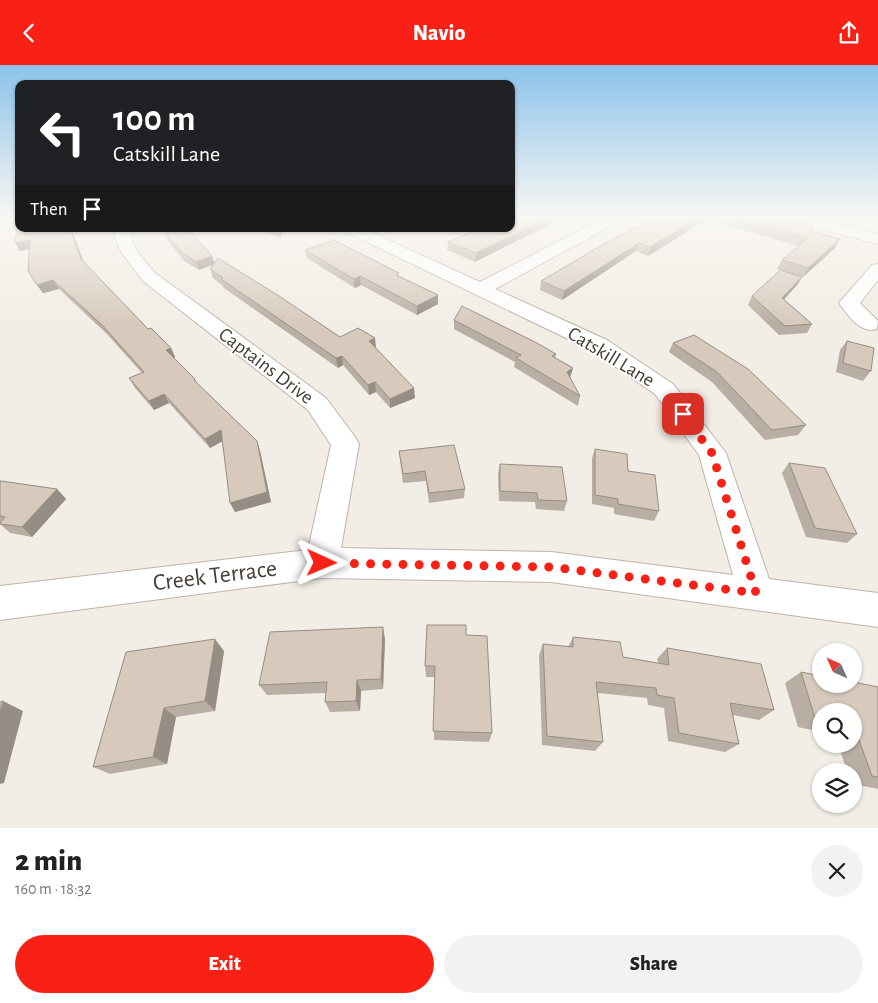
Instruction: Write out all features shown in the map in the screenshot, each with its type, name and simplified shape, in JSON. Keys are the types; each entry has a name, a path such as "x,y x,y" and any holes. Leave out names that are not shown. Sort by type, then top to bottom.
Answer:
{"street":[{"name":"Captains Drive","path":"130,254 149,277 317,404 345,444 322,563"},
{"name":"Catskill Lane","path":"404,254 599,345 664,389 712,453 756,593"},
{"path":"480,289 547,254"},
{"path":"870,325 849,303 878,269"},
{"name":"Creek Terrace","path":"0,603 322,563 551,567 878,610"}],"building":[{"path":"29,254 79,254 81,259 148,329 151,328 171,348 166,350 194,380 257,441 267,492 230,503 221,430 205,439 164,394 149,401 129,378 144,372 102,325 53,280 37,285 28,271"},
{"path":"183,254 210,254 212,256 196,262"},
{"path":"311,254 361,254 399,273 396,275 438,295 417,306 360,276 354,279"},
{"path":"587,254 622,254 564,291 541,281"},
{"path":"790,254 824,254 808,268 782,260"},
{"path":"218,258 340,337 358,328 375,338 369,341 414,388 390,399 375,382 368,385 342,356 336,358 221,279 223,278 210,269"},
{"path":"780,270 802,277 782,298 812,324 785,326 752,296"},
{"path":"462,306 556,354 552,356 573,368 567,372 580,396 516,358 521,355 454,320"},
{"path":"694,335 748,369 806,425 772,430 717,372 673,343"},
{"path":"847,341 874,348 871,371 843,363"},
{"path":"454,445 465,489 429,493 425,471 403,474 399,451"},
{"path":"595,449 627,454 628,471 655,475 659,511 618,504 618,499 595,495"},
{"path":"789,463 825,468 857,534 815,528"},
{"path":"500,464 562,467 567,501 538,500 537,493 500,491"},
{"path":"0,481 57,489 22,527 0,524 5,517 0,516"},
{"path":"427,625 466,625 466,635 487,636 492,733 433,731 435,666 425,666"},
{"path":"383,627 381,679 357,680 356,701 325,702 327,682 259,685 270,632"},
{"path":"573,637 620,642 623,657 669,665 667,648 761,664 774,710 730,703 739,744 679,733 674,698 657,695 656,688 596,682 603,742 547,736 543,644 573,647"},
{"path":"215,639 205,701 164,708 153,757 93,767 126,652"},
{"path":"801,672 812,674 812,693 862,693 862,684 878,687 878,777 872,776 862,748 862,703 812,703 812,708"},
{"path":"3,701 0,713 0,702"}],"route":[{"path":"322,563 551,567 756,593 712,453 683,414"}]}
